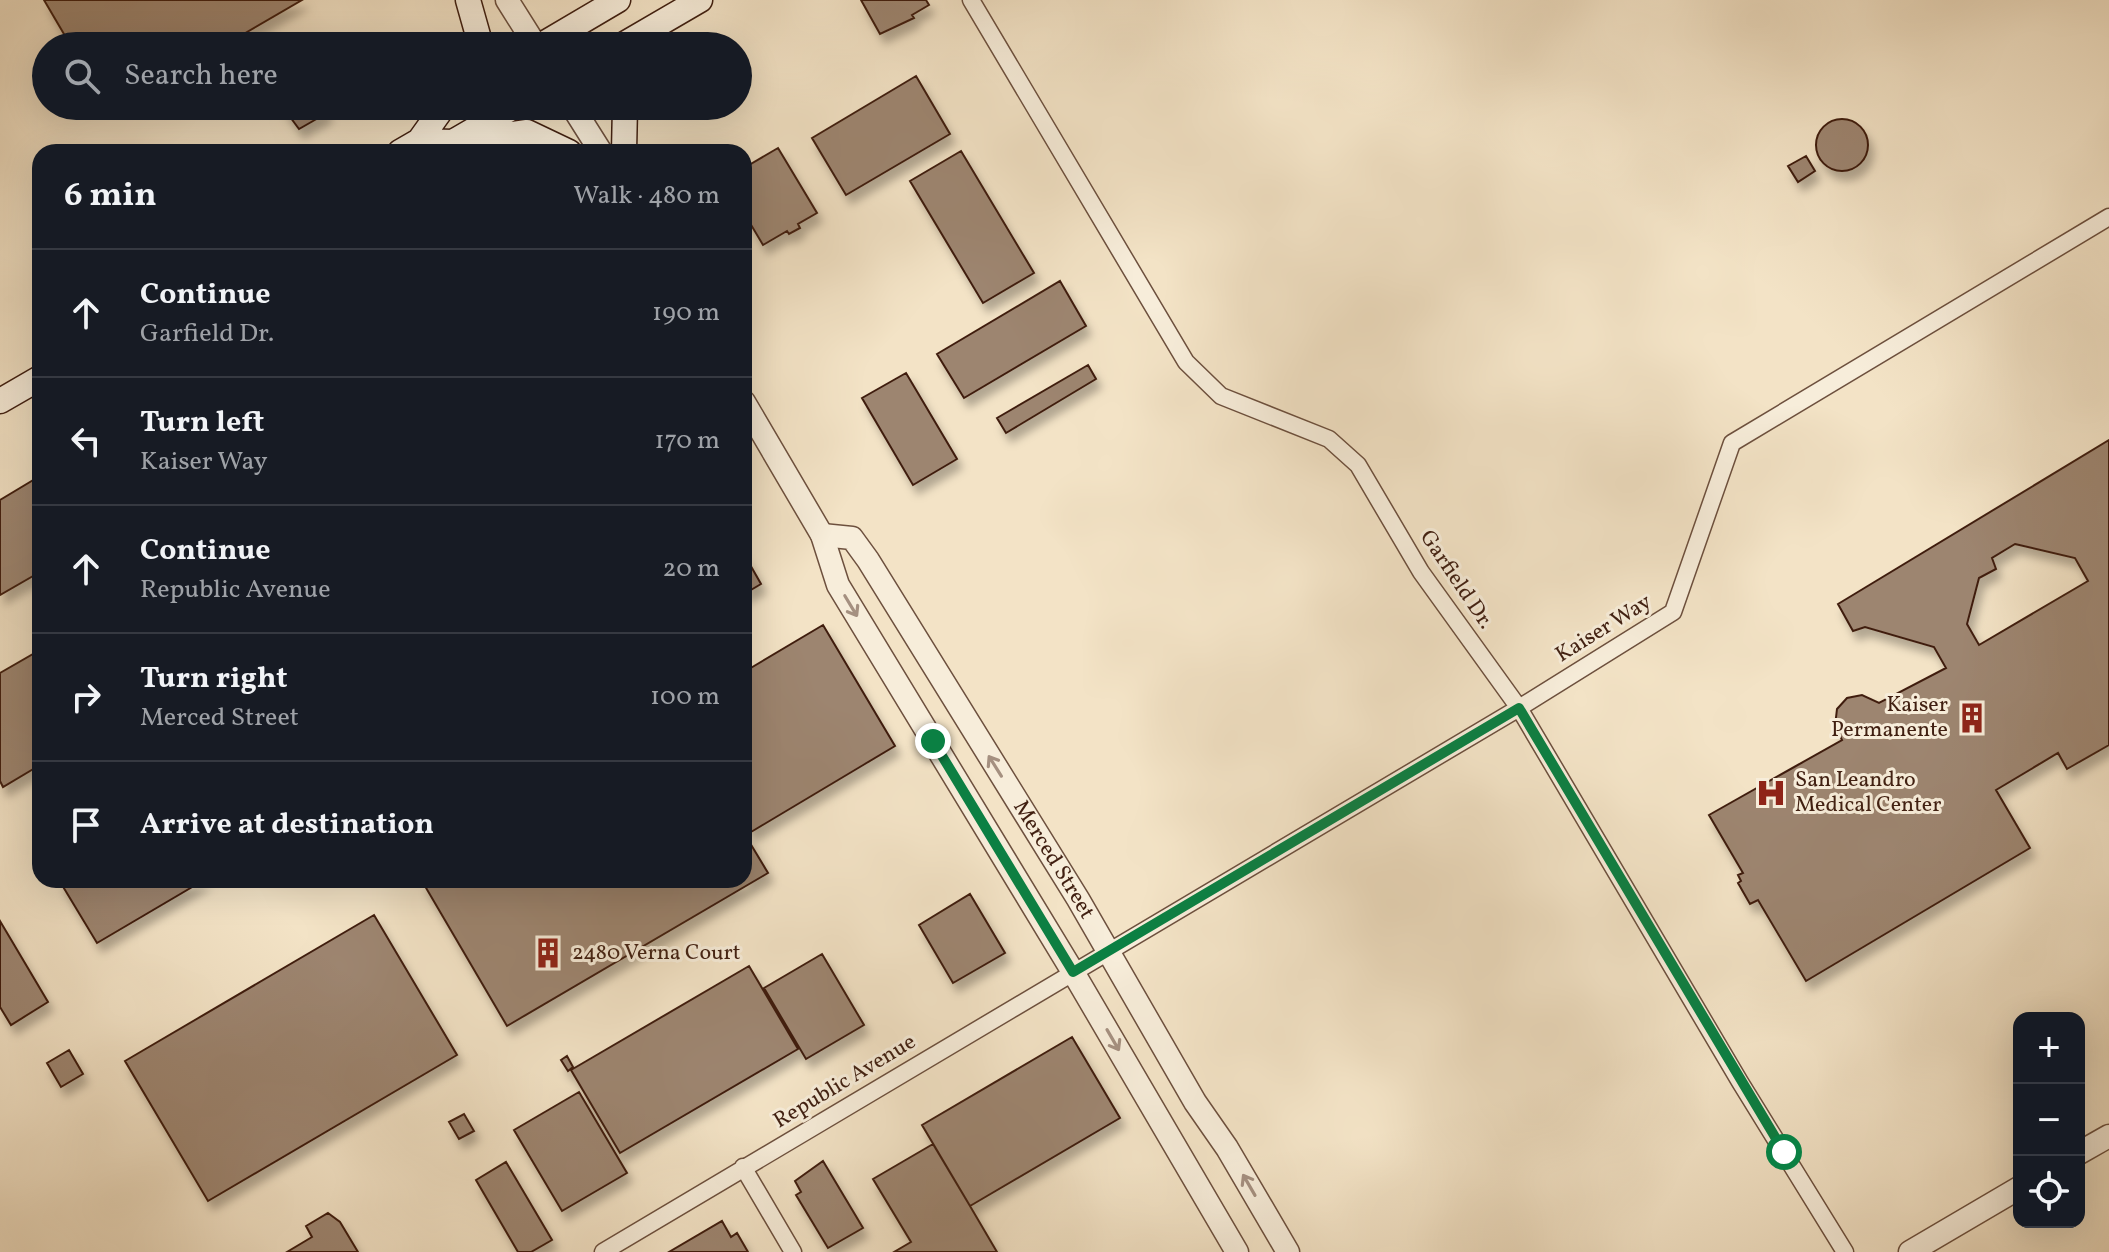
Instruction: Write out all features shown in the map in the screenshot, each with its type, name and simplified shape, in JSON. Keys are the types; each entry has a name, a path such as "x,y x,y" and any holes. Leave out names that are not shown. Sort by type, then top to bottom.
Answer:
{"main road":[{"path":"468,0 477,32"},
{"path":"562,32 618,0"},
{"path":"645,32 691,5"},
{"path":"667,32 691,5"},
{"path":"412,144 432,120"},
{"path":"453,142 491,120"},
{"path":"624,144 625,120"},
{"path":"436,144 527,132 552,144"},
{"path":"0,401 32,383"}],"street":[{"path":"507,0 529,32"},
{"name":"Garfield Dr.","path":"971,0 1186,362 1221,396 1329,439 1344,449 1358,465 1421,572 1519,708 1845,1252"},
{"path":"581,120 596,144"},
{"name":"Kaiser Way","path":"1109,952 1272,852 1519,708 1673,612 1732,443 2109,217"},
{"name":"Merced Street","path":"752,416 822,535 838,585 1073,972 1237,1252"},
{"name":"Merced Street","path":"822,535 852,538 868,560 1109,952 1195,1102 1227,1148 1288,1252"},
{"name":"Republic Avenue","path":"603,1252 1109,952"},
{"path":"2085,1150 2109,1136"},
{"path":"743,1167 793,1252"},
{"path":"1910,1252 2013,1192"}],"building":[{"path":"44,0 302,0 247,32 63,32"},
{"path":"861,0 926,0 929,5 912,15 914,18 880,34"},
{"path":"916,76 950,134 846,195 812,138"},
{"path":"1842,119 1860,127 1868,145 1860,163 1842,171 1824,163 1816,145 1824,127"},
{"path":"292,120 315,120 299,129"},
{"path":"778,148 817,213 798,224 800,228 789,234 787,231 763,245 752,226 752,163"},
{"path":"961,151 1034,273 983,303 910,181"},
{"path":"1806,156 1815,171 1798,182 1788,166"},
{"path":"1060,281 1086,326 964,398 937,354"},
{"path":"1088,365 1096,379 1006,433 997,418"},
{"path":"906,373 957,459 913,485 862,398"},
{"name":"Kaiser Permanente","path":"2109,440 2109,745 2067,769 2058,753 1996,790 2030,848 1806,981 1758,900 1750,904 1738,883 1741,881 1738,875 1743,873 1709,815 1842,740 1835,726 1837,709 1847,698 1862,695 1879,703 1946,668 1934,647 1865,627 1853,631 1838,604","holes":["2015,544 2075,558 2088,581 1979,645 1967,624 1979,578 1996,569 1992,558"]},
{"path":"32,481 32,577 0,595 0,500"},
{"path":"752,568 761,584 752,589"},
{"path":"823,625 895,746 752,831 752,667"},
{"path":"32,655 32,770 3,787 0,781 0,673"},
{"name":"2480 Verna Court","path":"752,846 768,873 752,882"},
{"path":"64,888 190,888 97,943"},
{"name":"2480 Verna Court","path":"426,888 742,888 507,1026"},
{"path":"970,894 1005,953 953,983 919,925"},
{"path":"374,915 457,1055 208,1201 125,1061"},
{"path":"0,921 48,1002 11,1025 0,1007"},
{"path":"822,954 864,1025 806,1059 764,988"},
{"path":"749,966 798,1049 620,1153 571,1070"},
{"path":"1072,1037 1120,1118 970,1206 922,1125"},
{"path":"69,1050 83,1074 61,1087 47,1063"},
{"path":"567,1056 573,1067 568,1071 561,1060"},
{"path":"579,1092 627,1173 562,1211 514,1130"},
{"path":"464,1114 474,1131 459,1139 449,1122"},
{"path":"933,1144 997,1252 894,1252 911,1242 873,1179"},
{"path":"823,1161 863,1228 828,1248 796,1195 801,1192 795,1181"},
{"path":"506,1162 552,1240 531,1252 518,1252 476,1180"},
{"path":"328,1213 340,1222 358,1252 287,1252 312,1237 306,1226"},
{"path":"722,1221 731,1237 737,1233 748,1252 669,1252"}],"place":[{"name":"Kaiser Permanente","path":"1972,718"},
{"name":"San Leandro Medical Center","path":"1771,793"},
{"name":"2480 Verna Court","path":"548,953"}],"route":[{"path":"933,741 1073,972 1519,708 1784,1152"}]}
